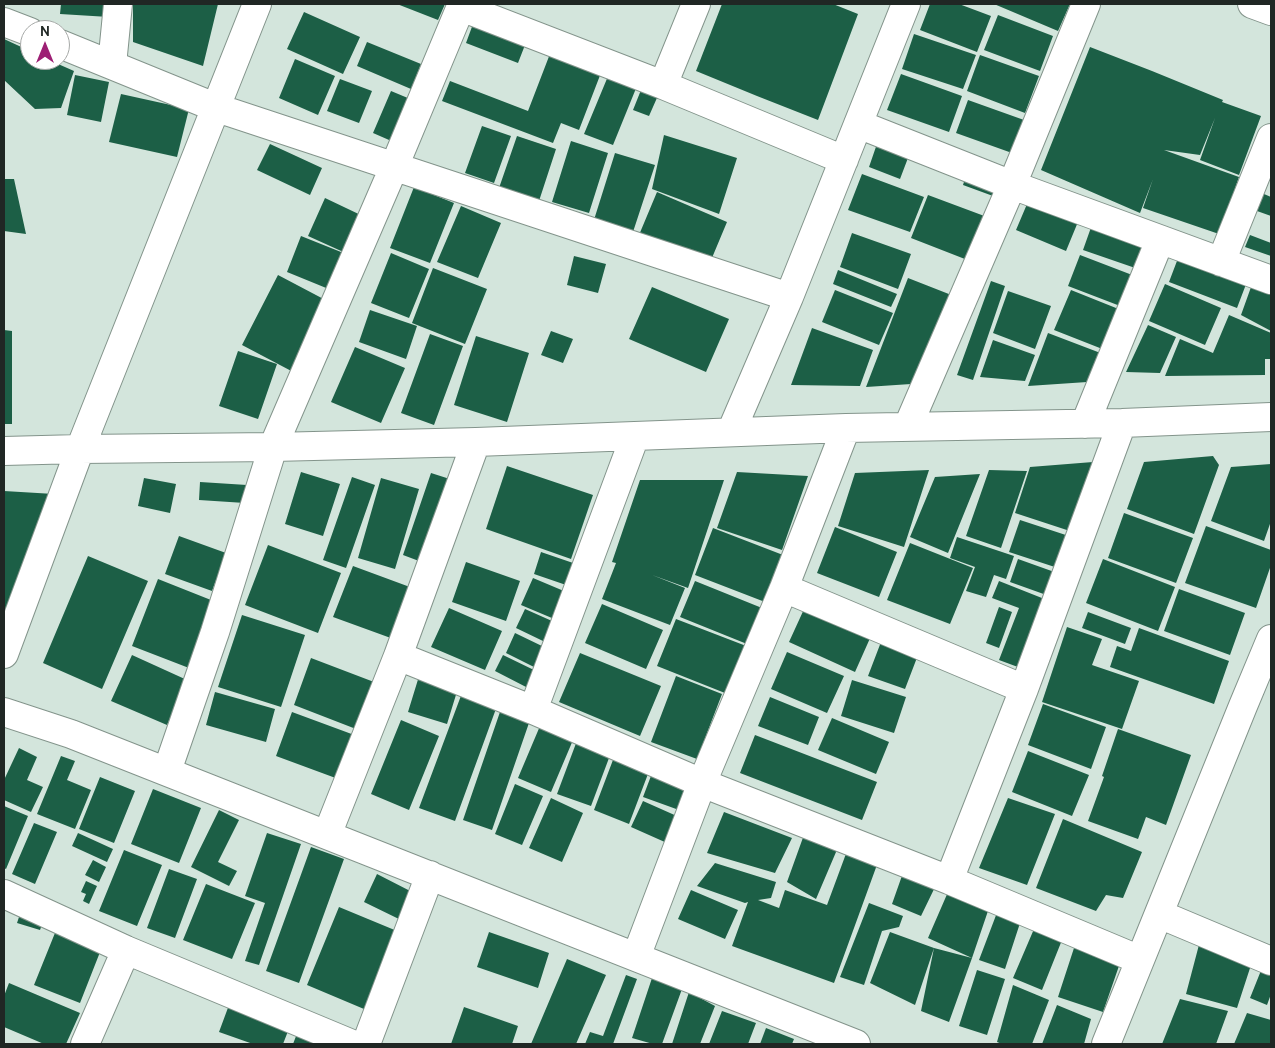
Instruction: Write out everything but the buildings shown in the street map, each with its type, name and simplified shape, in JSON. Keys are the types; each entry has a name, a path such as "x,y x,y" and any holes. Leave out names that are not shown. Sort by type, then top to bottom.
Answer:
{"street":[{"path":"112,65 118,4"},
{"path":"4,654 80,449 257,4"},
{"path":"664,85 696,4"},
{"path":"731,432 789,297 906,4"},
{"path":"908,426 1012,185 1086,4"},
{"path":"1252,4 1271,11"},
{"path":"167,771 215,632 273,447 394,167 461,5 664,85 844,160"},
{"path":"4,22 20,28"},
{"path":"70,48 217,108 789,297"},
{"path":"858,124 1012,185 1271,280"},
{"path":"1221,262 1271,138"},
{"path":"1084,424 1160,240"},
{"path":"4,451 476,442 908,426 1084,424 1271,417"},
{"path":"948,880 1024,688 1122,423"},
{"path":"636,957 702,783 784,588 846,428"},
{"path":"533,710 636,436"},
{"path":"327,835 398,656 476,442"},
{"path":"784,588 1024,688"},
{"path":"1106,1044 1271,639"},
{"path":"398,656 533,710 702,783 948,880 1140,960"},
{"path":"4,712 71,734 167,771 856,1044"},
{"path":"366,1044 430,875"},
{"path":"4,894 126,950 352,1044"},
{"path":"1159,914 1271,961"},
{"path":"85,1044 126,950"}]}
